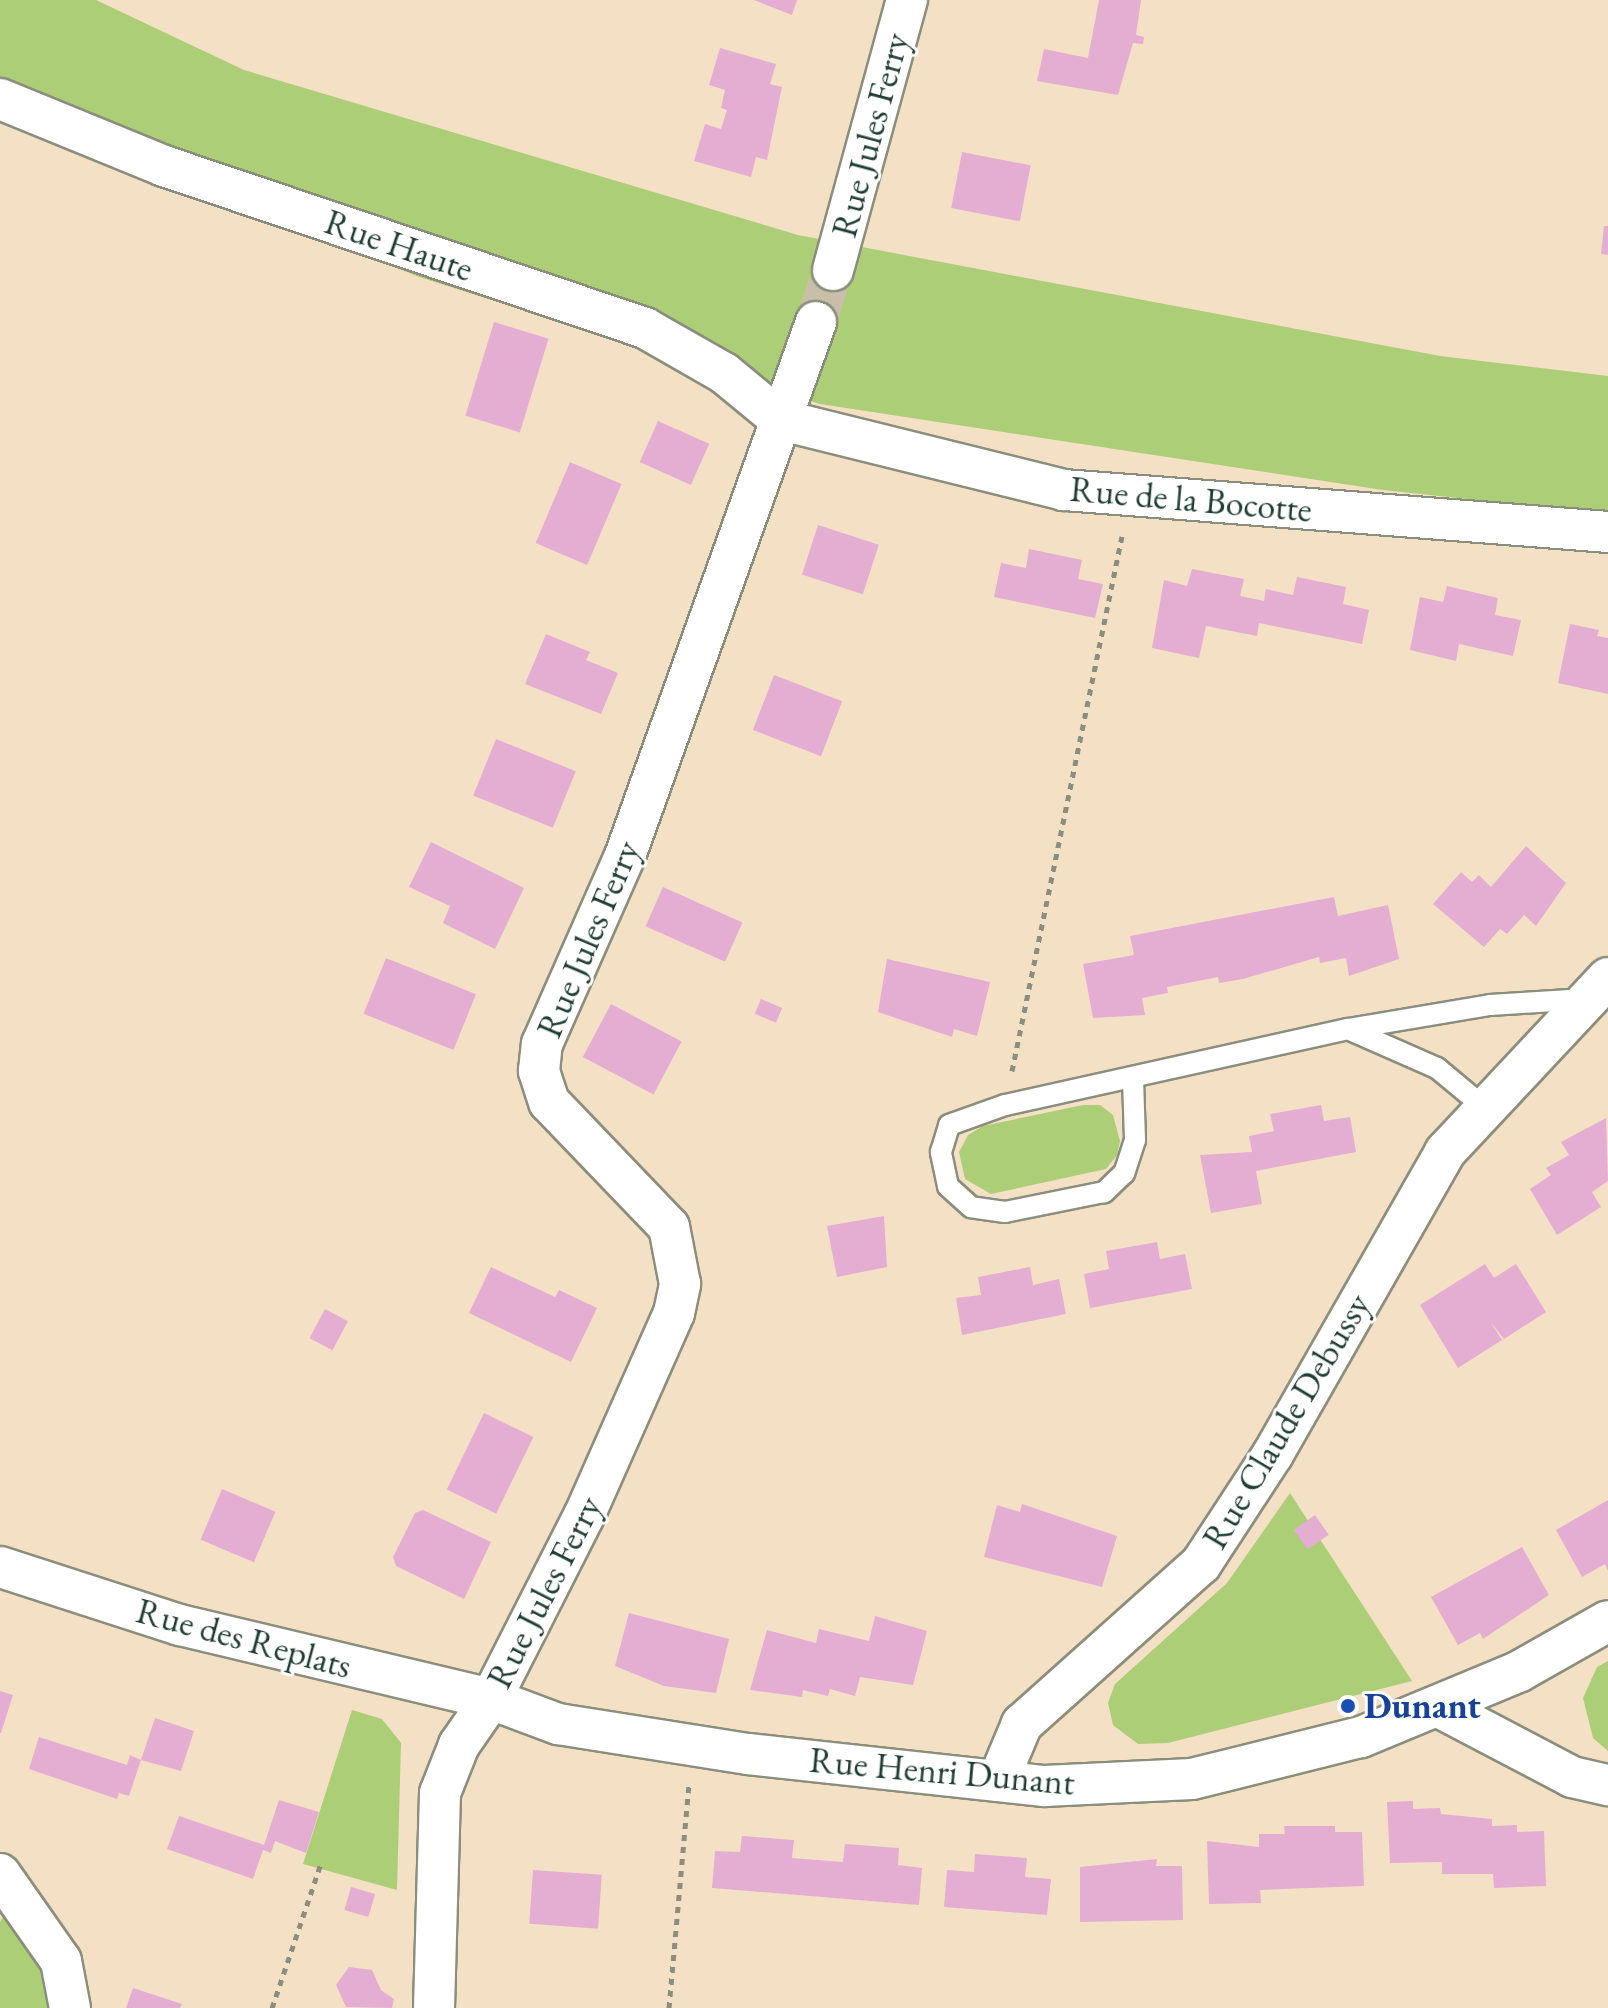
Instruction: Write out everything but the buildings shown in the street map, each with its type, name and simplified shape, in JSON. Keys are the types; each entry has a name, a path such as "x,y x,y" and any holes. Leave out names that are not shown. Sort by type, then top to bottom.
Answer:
{"street":[{"name":"Rue Jules Ferry","path":"833,270 907,0"},
{"name":"Rue Haute","path":"0,99 164,166 645,328 724,373 781,420"},
{"name":"Rue Jules Ferry","path":"434,2008 440,1793 459,1745 491,1699 584,1516 674,1313 680,1284 669,1227 549,1102 539,1071 542,1044 625,856 816,322"},
{"name":"Rue de la Bocotte","path":"781,420 1064,490 1608,532"},
{"name":"Rue Claude Debussy","path":"998,1781 1022,1724 1201,1564 1273,1454 1445,1152 1599,988"},
{"name":"Rue des Replats","path":"0,1567 180,1625 491,1699"},
{"name":"Rue Henri Dunant","path":"491,1699 558,1724 692,1745 998,1781 1044,1786 1192,1779 1361,1737 1518,1672 1608,1621"},
{"path":"1437,1706 1572,1777 1608,1785"},
{"path":"0,1874 61,1961 70,2008"}],"lane":[{"name":"Rue Claude Debussy","path":"1133,1079 1135,1140 1124,1173 1104,1192 1005,1212 971,1207 948,1186 941,1152 949,1125 1005,1105 1348,1029 1599,988"},
{"path":"1348,1029 1437,1068 1485,1108"}],"path":[{"path":"1005,1105 1131,496"},
{"path":"669,2008 692,1745"},
{"path":"272,2008 321,1863"}],"green space":[{"path":"0,0 96,0 244,70 798,235 1440,356 1608,376 1608,514 1383,490 820,404 419,277 0,104"},
{"path":"1083,1105 1100,1105 1113,1115 1120,1141 1117,1155 1106,1169 991,1194 965,1179 959,1152 968,1135 983,1126"},
{"path":"1290,1493 1412,1681 1168,1743 1138,1744 1113,1725 1108,1703 1115,1684 1227,1583"},
{"path":"1608,1661 1608,1751 1593,1738 1583,1698 1597,1667"},
{"path":"352,1710 382,1719 401,1743 397,1890 303,1864"},
{"path":"15,1896 70,2008 0,2008 0,1922"}],"tunnel":[{"path":"816,322 833,270"}],"place":[{"name":"Dunant","path":"1348,1706"}]}
